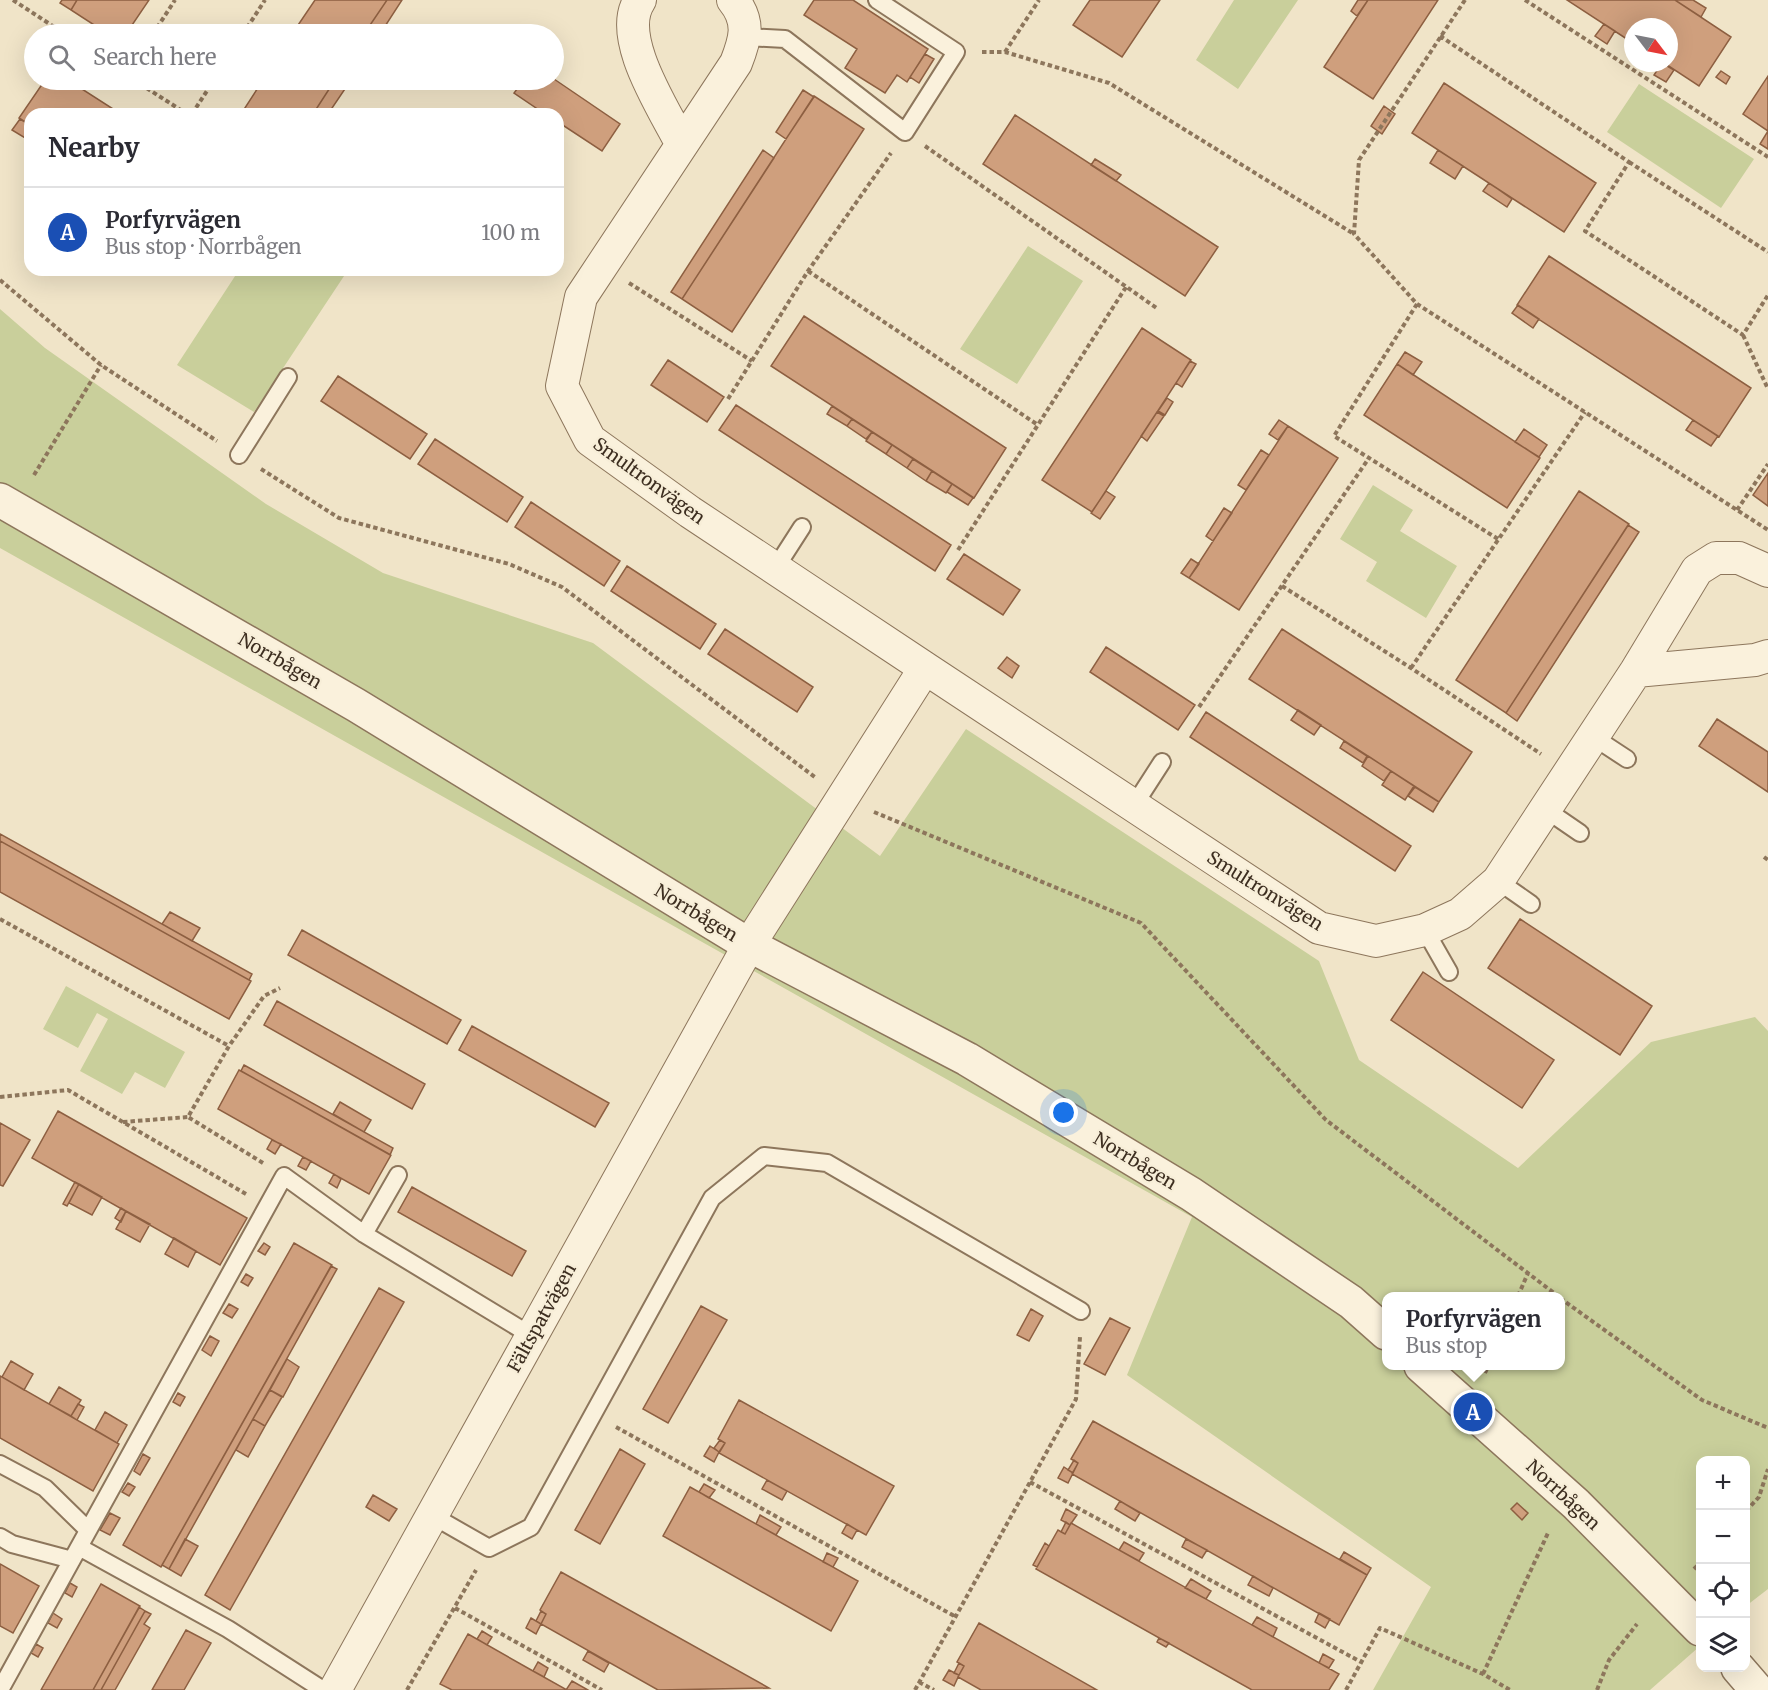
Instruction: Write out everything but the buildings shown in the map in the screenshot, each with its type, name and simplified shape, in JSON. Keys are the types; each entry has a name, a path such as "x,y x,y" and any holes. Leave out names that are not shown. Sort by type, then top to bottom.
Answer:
{"street":[{"path":"640,0 632,29 638,56 681,143"},
{"path":"733,0 738,6 746,37"},
{"name":"Smultronvägen","path":"746,37 736,63 581,297 562,386 590,440 775,568 1319,928 1376,941 1425,930 1460,914 1498,881 1636,671 1697,570 1716,558 1738,558 1766,566"},
{"name":"Norrbågen","path":"0,500 356,705 748,945 967,1059 1191,1194 1351,1302 1382,1329"},
{"path":"1636,671 1755,660 1768,656"},
{"path":"748,945 925,668"},
{"name":"Fältspatvägen","path":"335,1690 748,945"},
{"name":"Norrbågen","path":"1427,1370 1576,1504 1696,1624"}],"lane":[{"path":"746,37 785,39 906,132 956,52 877,0"},
{"path":"239,455 288,377"},
{"path":"775,568 802,527"},
{"path":"1592,736 1628,759"},
{"path":"1133,807 1162,762"},
{"path":"1545,809 1580,833"},
{"path":"1498,881 1531,904"},
{"path":"1425,930 1449,972"},
{"path":"433,1516 489,1548 531,1527 712,1198 764,1156 828,1163 1081,1311"},
{"path":"364,1234 398,1175"},
{"path":"0,1690 284,1176 364,1234 532,1336"},
{"path":"0,1464 45,1488 88,1530"},
{"path":"0,1537 12,1544 76,1553 228,1629 323,1690"}],"path":[{"path":"12,0 49,24"},
{"path":"159,24 175,0"},
{"path":"249,24 265,0"},
{"path":"1005,52 1039,0"},
{"path":"1354,234 1359,160 1465,0"},
{"path":"1525,0 1768,157"},
{"path":"1440,36 1768,252"},
{"path":"956,52 1005,52 1108,82 1354,234 1416,304 1768,530"},
{"path":"150,90 179,108"},
{"path":"193,108 207,90"},
{"path":"728,399 808,271 906,132 1158,309"},
{"path":"1629,162 1585,231 1743,335 1768,389"},
{"path":"601,265 752,361"},
{"path":"808,271 1038,425"},
{"path":"0,280 101,365 339,518 509,564 562,587 842,799 1141,923 1326,1120 1553,1292"},
{"path":"958,550 1126,287"},
{"path":"1743,335 1768,295"},
{"path":"1416,304 1334,436 1498,539"},
{"path":"34,476 101,365"},
{"path":"1412,668 1585,412"},
{"path":"1199,707 1369,458"},
{"path":"1737,510 1768,464"},
{"path":"1282,586 1412,668 1569,772"},
{"path":"0,918 229,1046"},
{"path":"188,1117 229,1046 264,996 280,988"},
{"path":"0,1097 68,1090 267,1206"},
{"path":"123,1122 188,1117 284,1176"},
{"path":"1520,1292 1528,1273"},
{"path":"1565,1301 1702,1400 1768,1428"},
{"path":"915,1690 1076,1399 1081,1311"},
{"path":"593,1415 956,1617"},
{"path":"1747,1510 1759,1497 1768,1469"},
{"path":"1030,1482 1361,1662"},
{"path":"1483,1674 1548,1533"},
{"path":"406,1690 489,1548"},
{"path":"1695,1569 1700,1564"},
{"path":"454,1608 602,1690"},
{"path":"1597,1690 1609,1660 1637,1624"},
{"path":"1346,1690 1380,1628 1483,1674 1510,1690"},
{"path":"920,1682 934,1690"}],"green space":[{"path":"1234,0 1298,0 1238,89 1196,60"},
{"path":"1639,84 1754,159 1721,208 1607,132"},
{"path":"1028,246 1083,281 1017,384 960,349"},
{"path":"235,276 344,276 254,412 177,365"},
{"path":"0,309 45,348 266,504 383,573 593,643 880,856 966,729 1319,961 1359,1060 1518,1168 1651,1042 1755,1017 1768,1031 1768,1589 1750,1603 1750,1456 1696,1456 1696,1650 1650,1690 1373,1690 1431,1587 1127,1375 1192,1217 0,548"},
{"path":"1373,485 1413,510 1400,531 1457,566 1426,618 1366,581 1377,562 1340,539"},
{"path":"66,986 185,1052 165,1088 135,1072 122,1094 80,1071 108,1019 97,1013 78,1048 43,1029"}],"place":[{"name":"Porfyrvägen","path":"1473,1412"}]}
